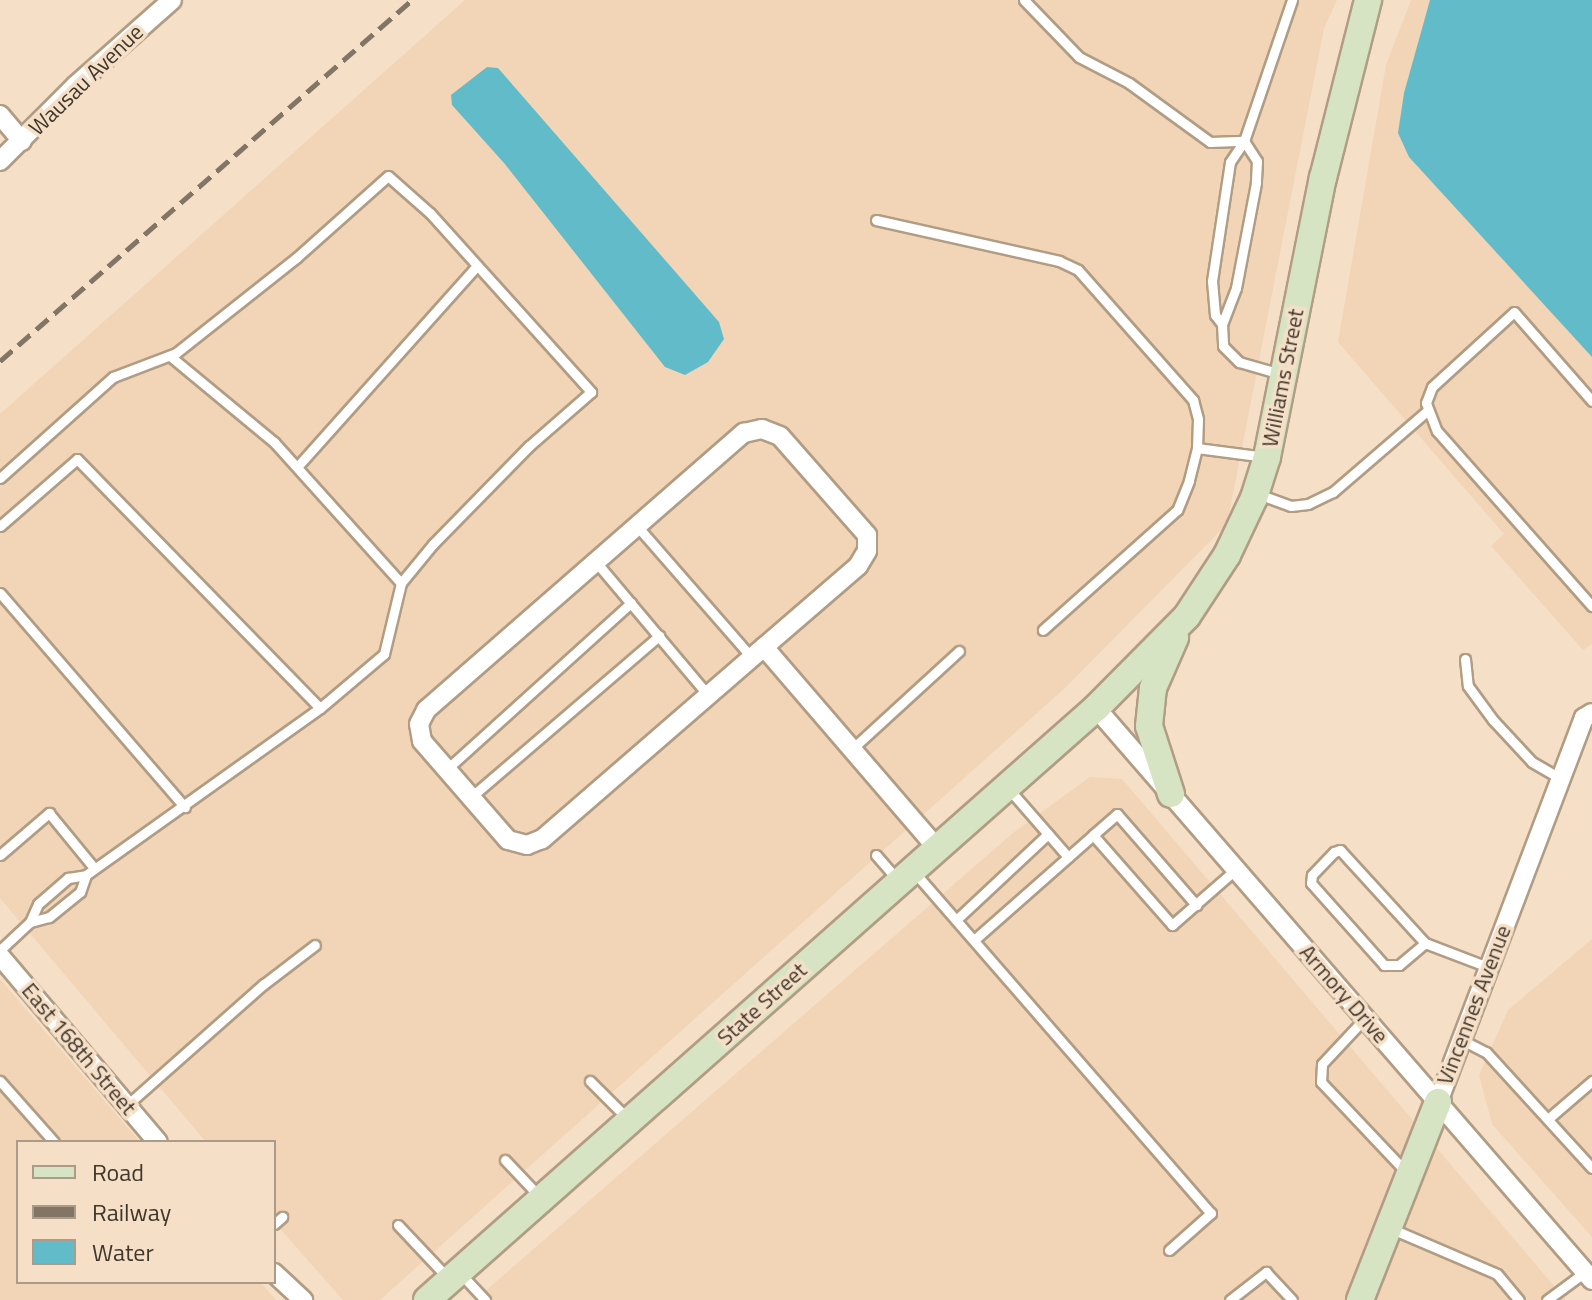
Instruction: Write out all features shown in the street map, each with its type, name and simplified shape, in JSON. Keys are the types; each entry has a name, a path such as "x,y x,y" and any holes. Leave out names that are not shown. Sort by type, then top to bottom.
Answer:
{"street":[{"name":"Wausau Avenue","path":"0,161 76,85 172,0"},
{"name":"Williams Street","path":"1096,708 1187,616 1227,555 1255,493 1267,457 1323,178 1368,0"},
{"path":"0,115 22,141"},
{"path":"762,429 780,436 867,535 867,551 858,566 542,839 527,845 508,840 422,741 419,724 426,710 637,526 744,433 762,429"},
{"path":"1171,794 1149,726 1158,673 1187,616"},
{"path":"758,653 852,749 937,848"},
{"name":"State Street","path":"427,1300 1096,708"},
{"name":"Armory Drive","path":"1096,708 1589,1276"},
{"name":"Vincennes Avenue","path":"1360,1300 1584,718 1592,713"},
{"name":"East 168th Street","path":"0,953 156,1140"},
{"path":"276,1275 303,1300"}],"lane":[{"path":"1024,0 1079,57 1129,83 1210,142 1244,141"},
{"path":"1222,324 1215,315 1212,281 1230,162 1244,141 1292,0"},
{"path":"1244,141 1257,161 1256,183 1236,288 1222,324 1226,352 1239,362 1284,375"},
{"path":"0,478 113,377 170,356 296,258 388,176 430,213 591,392 529,446 433,544 401,583 384,654 320,708 185,807 94,868 86,875 80,892 49,917 30,922"},
{"path":"876,220 1059,261 1078,270 1193,400 1198,419 1197,448 1189,481 1177,510 1043,630"},
{"path":"297,467 477,266"},
{"path":"1255,493 1291,506 1308,504 1333,492 1427,411 1432,387 1514,312 1592,401"},
{"path":"170,356 274,442 401,583"},
{"path":"1427,411 1437,431 1592,606"},
{"path":"1197,448 1267,457"},
{"path":"0,526 77,459 320,708"},
{"path":"637,526 758,653"},
{"path":"596,562 709,696"},
{"path":"0,593 185,807"},
{"path":"447,769 631,603"},
{"path":"471,797 659,636"},
{"path":"852,749 959,651"},
{"path":"1465,659 1468,686 1493,720 1532,762 1561,779"},
{"path":"1007,787 1068,857"},
{"path":"0,855 49,813 94,868"},
{"path":"974,940 1117,814 1196,905"},
{"path":"956,920 1048,834"},
{"path":"1093,835 1172,925 1236,869"},
{"path":"1425,943 1399,965 1384,965 1311,883 1312,875 1334,852 1340,850 1425,943 1488,967"},
{"path":"876,855 906,876 956,920 1211,1213 1169,1250"},
{"path":"0,953 30,922 38,904 68,878 86,875"},
{"path":"127,1105 264,984 315,945"},
{"path":"1365,1018 1322,1064 1321,1082 1408,1175"},
{"path":"1460,1039 1486,1052 1592,1168"},
{"path":"0,1081 52,1140"},
{"path":"590,1081 630,1121"},
{"path":"1549,1118 1592,1081"},
{"path":"505,1160 542,1199"},
{"path":"398,1225 485,1300"},
{"path":"1388,1227 1497,1274 1519,1300"},
{"path":"1230,1300 1266,1272 1292,1300"},
{"path":"1547,1300 1589,1276"}],"shaded area":[{"path":"465,0 1337,0 1324,28 1227,524 1066,687 380,1300 343,1300 276,1224 276,1140 204,1140 0,898 0,414"},
{"path":"1411,0 1592,0 1592,644 1583,650 1491,546 1504,534 1338,342 1386,65"},
{"path":"1090,777 1122,779 1566,1300 475,1300 1013,833"},
{"path":"1592,939 1592,1237 1492,1124 1479,1075 1508,1010"},
{"path":"0,979 138,1140 16,1140 16,1284 262,1284 276,1300 0,1300"}],"water":[{"path":"1430,0 1592,0 1592,357 1409,157 1398,133 1404,93"},
{"path":"487,67 498,68 719,322 724,339 708,362 685,375 665,367 504,163 452,105 451,95"}],"railway":[{"path":"0,361 412,0"}]}
